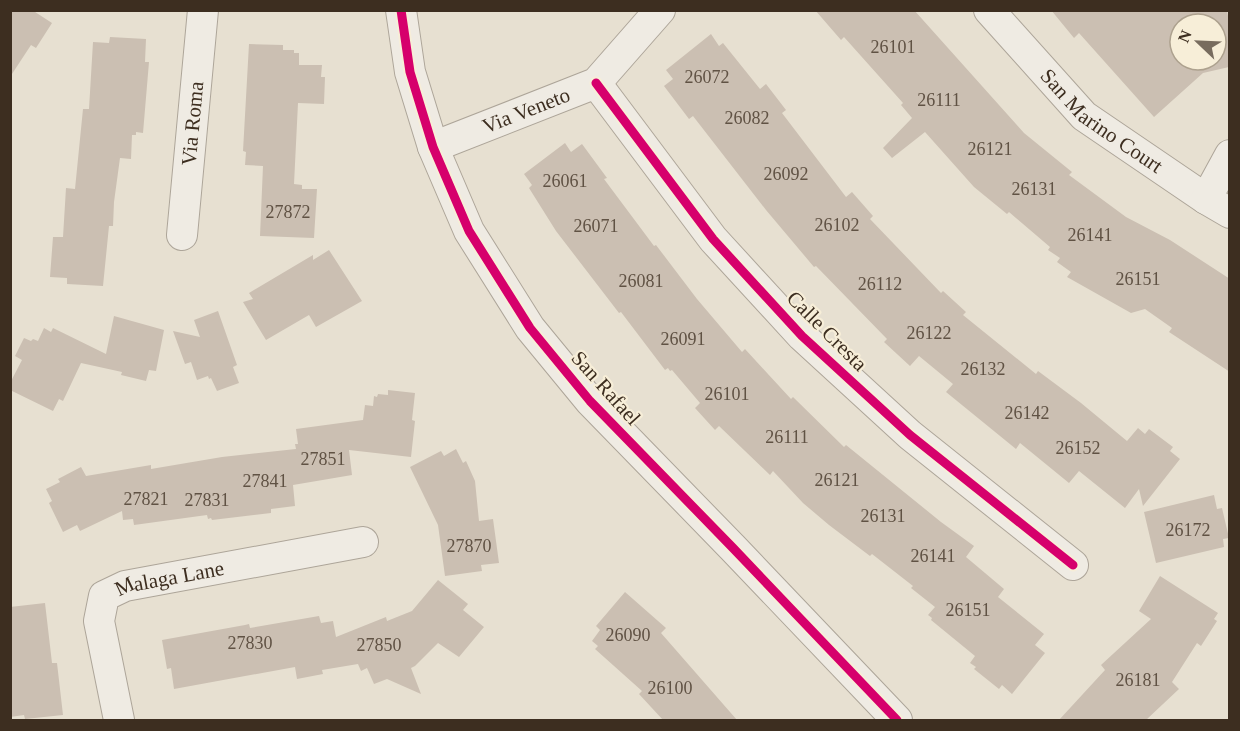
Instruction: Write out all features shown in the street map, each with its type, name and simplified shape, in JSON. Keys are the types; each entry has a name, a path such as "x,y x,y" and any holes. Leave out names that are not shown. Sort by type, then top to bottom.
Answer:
{"street":[{"name":"Via Roma","path":"182,235 203,10"},
{"name":"San Rafael","path":"401,10 410,72 433,147 469,231 530,328 590,401 897,720"},
{"name":"Via Veneto","path":"433,147 596,83 660,10"},
{"name":"San Marino Court","path":"989,10 1084,116 1218,206"},
{"name":"Calle Cresta","path":"596,83 713,239 802,336 910,435 1073,565"},
{"path":"1218,206 1230,155"},
{"name":"Malaga Lane","path":"119,720 99,621 104,596 125,586 363,542"}],"building":[{"path":"10,10 32,10 52,23 36,48 31,45 10,77"},
{"path":"815,10 914,10 1024,133 1072,172 1069,175 1126,217 1170,240 1230,279 1230,372 1169,332 1172,328 1145,309 1131,313 1067,277 1071,272 1057,262 1060,258 1048,250 1050,247 1009,212 1007,214 974,187 925,132 892,158 883,148 912,118 901,105 903,103 844,37 841,40"},
{"path":"1051,10 1227,10 1227,12 1168,12 1168,72 1207,72 1203,73 1154,117 1079,33 1074,38"},
{"path":"1228,16 1229,22 1228,67"},
{"path":"711,34 719,46 723,43 760,89 766,84 786,110 782,113 846,197 852,192 873,216 870,219 941,293 943,291 966,312 963,315 1036,374 1038,371 1127,441 1138,428 1145,434 1149,429 1173,447 1170,451 1180,459 1143,506 1139,489 1125,508 1079,471 1069,483 1020,443 1016,449 946,392 953,384 919,356 910,366 884,342 887,339 816,266 814,267 766,210 693,116 689,119 664,86 673,79 666,70"},
{"path":"110,37 146,39 145,62 149,62 143,133 136,132 136,135 132,135 131,159 120,158 113,226 109,226 103,286 67,284 67,278 50,277 53,237 63,237 66,188 75,189 83,109 89,109 93,42 109,43"},
{"path":"249,44 283,45 283,50 294,50 294,53 299,53 299,65 322,65 321,77 325,77 324,104 298,103 294,184 302,185 302,189 317,189 314,238 260,236 263,166 245,165 246,152 243,151"},
{"path":"565,143 571,152 582,144 607,178 604,179 654,246 656,245 697,299 742,352 745,349 791,399 793,397 844,447 846,445 974,546 966,557 1004,589 998,597 1044,634 1035,645 1045,653 1012,694 1002,685 999,689 974,669 976,667 970,663 975,656 931,620 932,618 928,615 935,607 911,588 913,586 872,554 870,556 829,525 803,503 773,471 770,475 719,426 715,430 695,408 700,403 672,370 668,368 665,370 621,312 619,313 556,231 529,188 532,185 524,174"},
{"path":"329,250 362,301 316,327 309,315 266,340 243,302 253,299 249,293 313,255 313,260"},
{"path":"218,311 237,365 233,367 239,383 217,391 211,378 209,379 208,376 197,380 191,362 185,364 173,331 200,337 194,320"},
{"path":"114,316 164,330 156,371 149,370 146,381 121,375 122,372 81,363 63,401 59,399 53,411 10,390 10,383 22,360 15,356 24,338 38,341 44,328 51,332 53,328 106,354"},
{"path":"388,390 415,393 411,457 349,450 352,475 293,485 295,506 271,509 271,513 212,520 208,519 207,515 134,525 133,519 123,520 122,511 80,531 77,525 63,532 49,503 52,501 46,489 60,482 58,479 81,467 86,476 151,465 151,469 222,457 296,449 295,444 298,444 296,429 363,420 365,405 373,406 374,396 388,395"},
{"path":"456,449 463,463 466,461 475,481 479,521 493,519 499,563 481,565 482,571 445,576 438,525 410,467 441,451 444,456"},
{"path":"1214,495 1217,509 1222,508 1229,538 1223,539 1224,547 1156,563 1144,512"},
{"path":"1160,576 1218,613 1214,619 1217,621 1201,646 1197,643 1172,682 1179,689 1146,720 1059,720 1105,670 1101,665 1151,619 1139,611"},
{"path":"438,580 468,604 463,610 484,627 459,657 438,643 411,668 421,694 387,679 374,684 367,668 361,671 358,664 322,670 323,674 297,679 295,667 174,689 171,668 167,669 162,640 249,624 250,628 319,616 321,623 333,621 336,637 386,617 387,621 412,611"},
{"path":"625,592 666,628 661,633 737,720 663,720 639,694 642,691 595,649 598,646 592,641 600,630 596,626"},
{"path":"45,603 52,663 57,663 63,715 25,719 24,715 10,717 10,607"}],"cycle path":[{"path":"401,10 410,72 433,147 469,231 530,328 590,401 897,720"},
{"path":"596,83 713,239 802,336 910,435 1073,565"}]}
